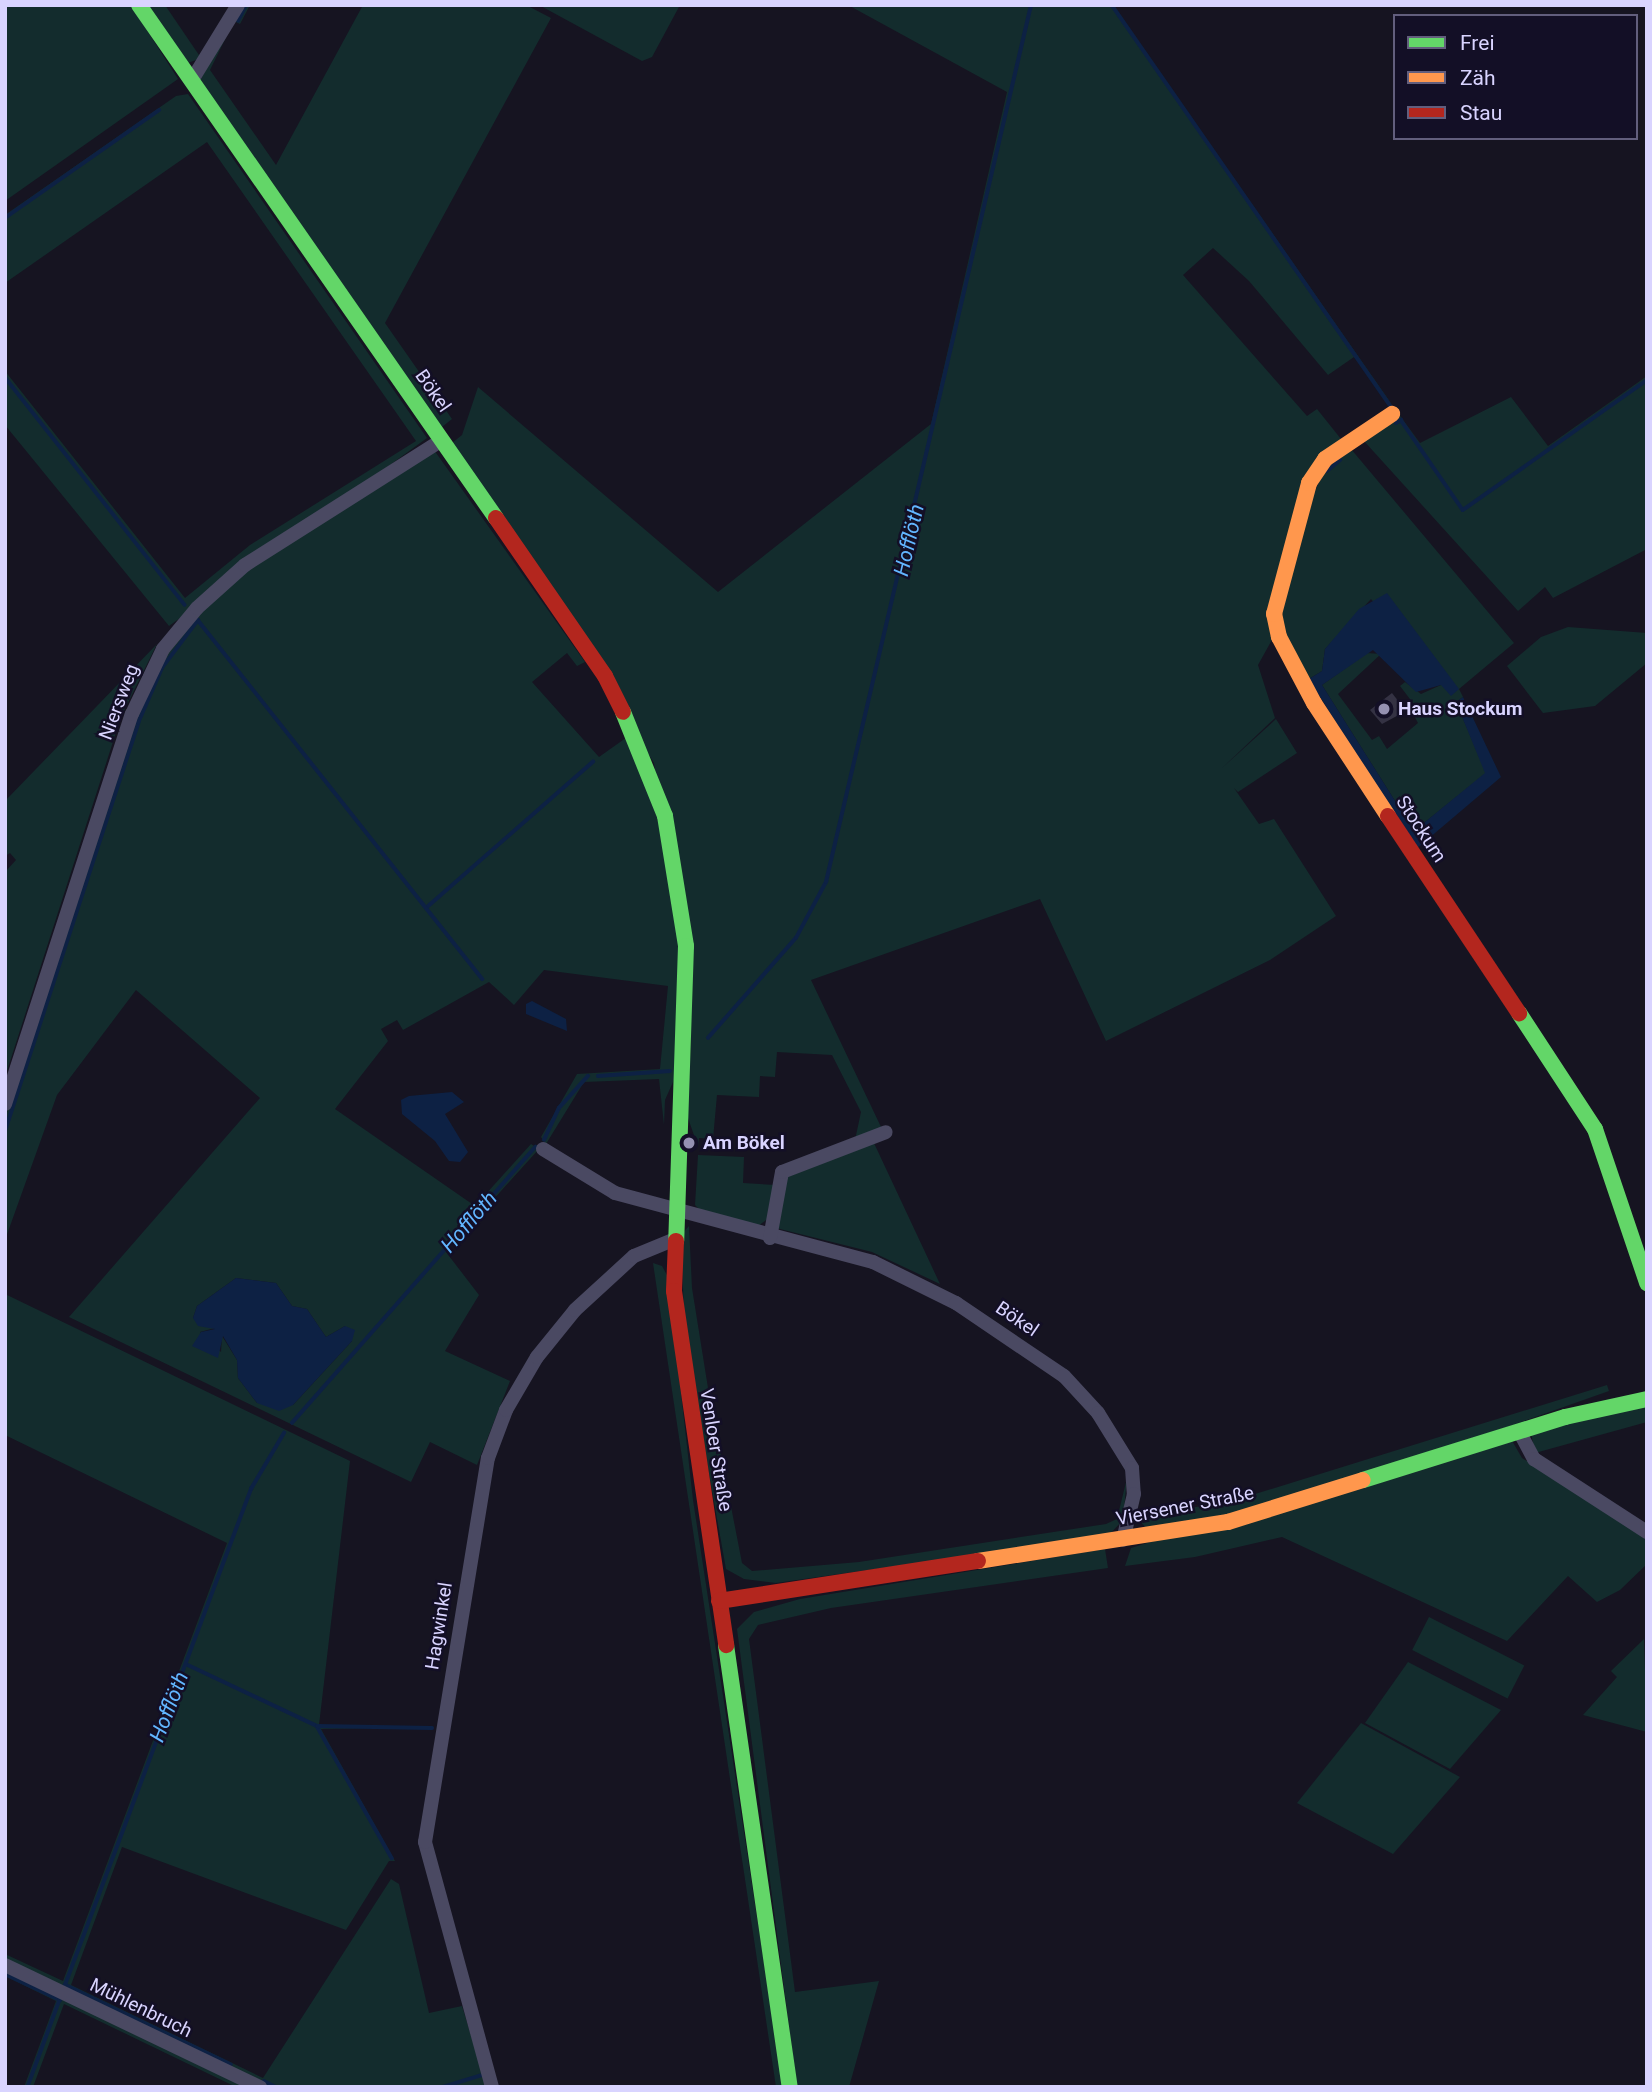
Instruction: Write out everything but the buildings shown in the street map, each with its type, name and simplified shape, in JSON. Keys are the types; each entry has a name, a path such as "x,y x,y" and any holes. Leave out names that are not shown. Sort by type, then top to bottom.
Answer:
{"main road":[{"name":"Bökel","path":"139,5 605,677 640,744 665,816"},
{"name":"Stockum","path":"1392,414 1325,459 1309,483 1274,614 1279,637 1314,703 1595,1129 1647,1283"},
{"name":"Venloer Straße","path":"665,816 686,946 673,1240 684,1388 719,1601 790,2087"},
{"name":"Viersener Straße","path":"719,1601 1123,1540 1259,1514 1519,1431 1647,1399"}],"street":[{"path":"192,80 238,5"},
{"name":"Niersweg","path":"5,1104 132,714 163,649 206,598 245,565 442,440"},
{"path":"770,1238 782,1172 886,1132"},
{"name":"Bökel","path":"543,1149 601,1187 674,1212 873,1262 956,1303 1064,1376 1098,1413 1132,1468 1133,1494 1123,1540"},
{"name":"Hagwinkel","path":"492,2087 425,1842 488,1458 506,1410 531,1368 575,1310 634,1256 673,1240"},
{"path":"1519,1431 1534,1459 1647,1532"},
{"name":"Mühlenbruch","path":"5,1965 260,2087"}],"green space":[{"path":"5,5 131,5 178,79 5,201"},
{"path":"148,5 165,5 201,58 188,63"},
{"path":"243,5 250,5 240,24 234,21 210,70 276,165 363,5 526,5 551,18 385,323 452,419 442,427 200,80"},
{"path":"539,5 680,5 652,57 642,61"},
{"path":"848,5 1113,5 1393,406 1354,357 1328,375 1249,281 1213,248 1183,275 1307,416 1317,409 1341,439 1316,458 1273,638 1258,665 1275,718 1221,769 1276,719 1297,753 1238,792 1234,788 1259,824 1274,819 1336,916 1270,960 1106,1041 1040,899 811,980 882,1129 855,1140 861,1112 832,1055 777,1052 775,1077 760,1076 759,1097 717,1095 713,1139 699,1138 698,1147 687,1115 691,1041 654,763 452,443 462,435 478,387 718,592 931,424 1007,92"},
{"path":"188,94 427,438 169,626 5,425 5,371 185,598 250,545 416,441 207,142 5,283 5,215 176,96"},
{"path":"1647,376 1647,549 1553,598 1545,587 1518,611 1364,441 1398,413 1420,443 1511,397 1548,446"},
{"path":"1351,449 1514,643 1459,689 1463,697 1456,702 1486,773 1414,831 1322,685 1367,653 1381,654 1338,694 1372,740 1379,736 1387,749 1418,723 1412,712 1416,707 1400,686 1405,682 1421,694 1441,685 1371,599 1325,649 1322,671 1309,679 1284,633 1281,606 1305,513 1325,469"},
{"path":"434,450 585,662 577,666 567,653 532,682 599,757 630,735 660,827 680,951 677,1073 665,1100 664,1125 659,1079 584,1082 546,1144 541,1137 577,1074 660,1069 668,986 544,970 514,1005 489,982 403,1030 397,1020 381,1029 388,1041 335,1109 475,1206 531,1144 539,1149 446,1252 479,1295 445,1351 510,1381 477,1465 430,1442 411,1482 69,1317 260,1098 136,990 57,1095 5,1240 5,1118 134,722 158,666 182,631 232,577","holes":["236,1278 276,1283 292,1306 307,1309 326,1337 345,1326 352,1341 293,1405 257,1403 238,1378 237,1360 222,1336 221,1352 200,1332 215,1328 193,1318 197,1306"]},
{"path":"1568,627 1647,633 1647,663 1595,706 1543,713 1507,666 1541,637"},
{"path":"157,644 121,717 5,1077 5,872 16,860 10,853 5,856 5,801"},
{"path":"873,1141 940,1284 872,1252 776,1228 785,1175"},
{"path":"698,1155 744,1157 743,1183 776,1185 770,1217 757,1227 702,1212 695,1205"},
{"path":"689,1226 692,1288 708,1388 742,1563 752,1571 859,1562 1106,1524 1117,1519 1127,1478 1123,1520 1108,1536 776,1583 744,1579 726,1569 685,1339 681,1235"},
{"path":"653,1263 662,1266 668,1277 693,1500 783,2087 776,2087"},
{"path":"5,1294 350,1461 319,1725 434,1727 321,1729 395,1861 389,1861 346,1930 122,1847 71,1985 263,2078 391,1879 399,1884 429,2013 462,2006 487,2087 268,2087 5,1961 5,1954 63,1981 227,1543 5,1435"},
{"path":"1607,1385 1609,1391 1510,1426 1231,1514 1148,1530 1137,1518 1239,1499"},
{"path":"1647,1404 1647,1422 1535,1453 1531,1433"},
{"path":"1511,1439 1522,1458 1647,1539 1647,1564 1620,1590 1597,1602 1568,1576 1507,1641 1282,1537 1195,1557 1125,1566 1131,1548"},
{"path":"1105,1549 1108,1568 831,1608 758,1625 749,1639 795,1992 879,1981 849,2087 797,2087 737,1629 754,1612 800,1599"},
{"path":"1429,1617 1524,1666 1508,1699 1412,1650"},
{"path":"1644,1639 1647,1732 1583,1715 1617,1677 1611,1671"},
{"path":"1408,1662 1501,1710 1450,1769 1365,1723"},
{"path":"1361,1723 1460,1777 1393,1854 1297,1803"},
{"path":"5,1968 252,2087 236,2087 64,2004 33,2087 24,2087 56,2001 5,1976"}],"water":[{"path":"1387,593 1459,689 1451,696 1441,685 1416,692 1373,650 1322,685 1414,831 1485,773 1456,702 1463,697 1501,777 1415,850 1309,679 1322,671 1325,649 1359,609"},
{"path":"532,1001 566,1019 567,1031 526,1014 526,1004"},
{"path":"452,1092 464,1102 445,1114 468,1152 460,1162 449,1161 435,1141 402,1114 401,1100 409,1096"},
{"path":"236,1278 276,1283 292,1306 307,1309 326,1337 345,1326 355,1330 352,1341 293,1405 279,1411 257,1403 238,1378 237,1360 223,1336 218,1358 192,1346 201,1332 215,1329 198,1326 193,1318 197,1306"}],"waterway":[{"path":"238,21 246,5"},
{"name":"Hofflöth","path":"708,1038 796,938 826,882 1031,5"},
{"path":"1112,5 1391,406"},
{"path":"5,218 159,110"},
{"path":"5,377 185,605"},
{"path":"1396,423 1401,420 1463,510 1647,380"},
{"path":"1327,471 1340,460"},
{"path":"5,1131 138,723 162,668 198,620 483,979"},
{"path":"426,908 593,762"},
{"name":"Hofflöth","path":"598,1076 670,1071"},
{"name":"Hofflöth","path":"544,1140 559,1108 588,1076"},
{"name":"Hofflöth","path":"292,1423 535,1147"},
{"name":"Hofflöth","path":"231,2065 65,1985 251,1489 284,1433"},
{"path":"186,1664 317,1726 392,1858"},
{"path":"317,1726 432,1728"},
{"name":"Hofflöth","path":"5,1974 60,2000 28,2087"},
{"path":"443,2087 480,2076"},
{"path":"264,2081 276,2087"}],"traffic: fast":[{"path":"139,5 496,518"},
{"path":"623,712 665,816 686,946 676,1241"},
{"path":"1519,1013 1595,1129 1647,1283"},
{"path":"1363,1480 1565,1417 1647,1399"},
{"path":"726,1645 790,2087"}],"traffic: slow":[{"path":"1388,816 1314,703 1279,637 1274,614 1309,483 1325,459 1392,414"},
{"path":"978,1561 1228,1522 1363,1480"}],"traffic: jam":[{"path":"496,518 605,676 623,712"},
{"path":"1388,816 1519,1013"},
{"path":"676,1241 674,1291 726,1645"},
{"path":"719,1601 978,1561"}],"place":[{"name":"Haus Stockum","path":"1384,709"},
{"name":"Am Bökel","path":"689,1143"}]}
